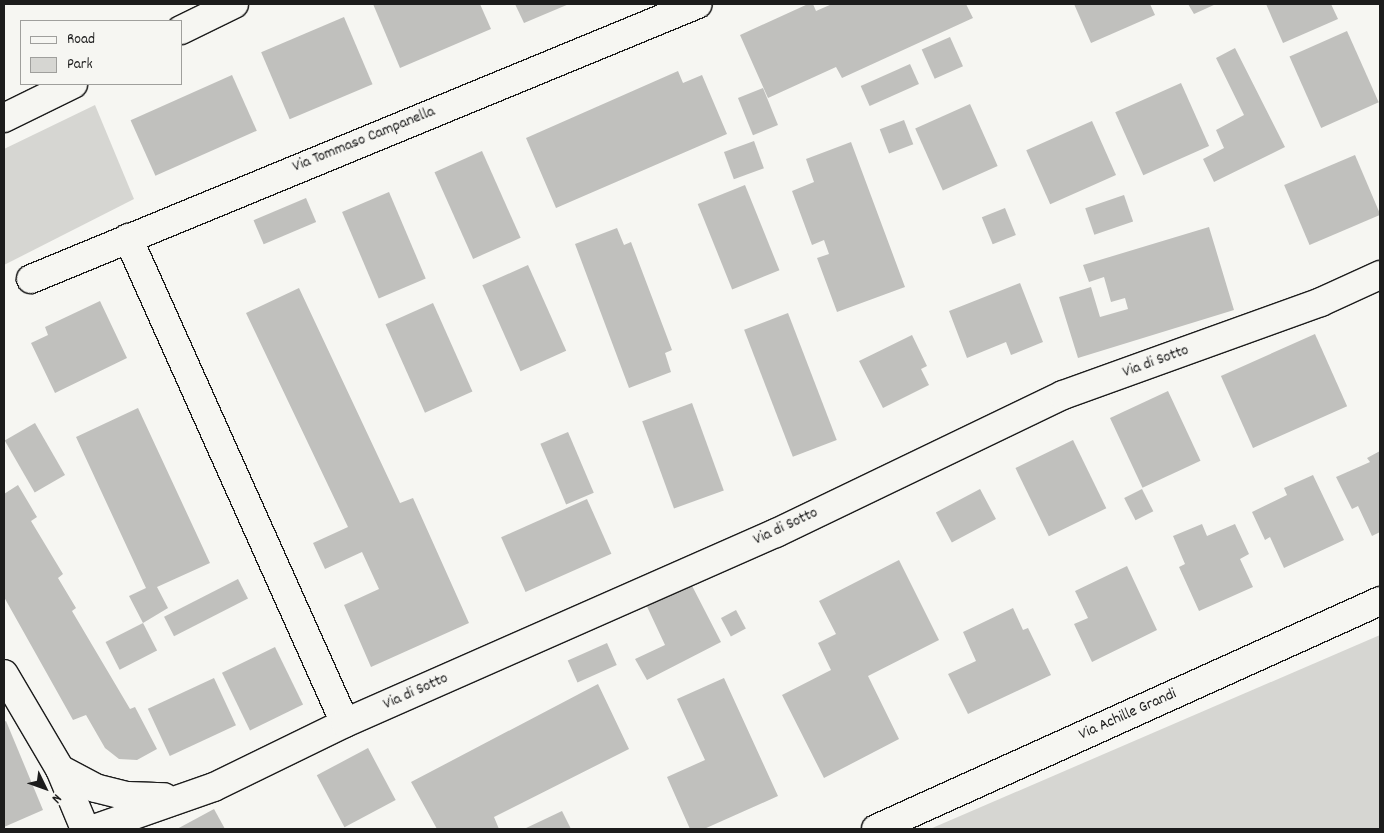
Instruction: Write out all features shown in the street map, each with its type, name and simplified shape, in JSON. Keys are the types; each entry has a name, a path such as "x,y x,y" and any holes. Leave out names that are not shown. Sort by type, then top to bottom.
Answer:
{"street":[{"path":"182,30 234,4"},
{"name":"Via Tommaso Campanella","path":"31,279 698,4"},
{"path":"4,118 71,85"},
{"path":"128,238 345,723"},
{"name":"Via di Sotto","path":"94,829 198,793 345,723 776,532 1063,395 1321,302 1380,275"},
{"name":"Via Achille Grandi","path":"876,829 1380,601"},
{"path":"4,674 60,769 85,829"},
{"name":"Via di Sotto","path":"60,769 95,788 127,796 149,799 198,793"}],"green space":[{"path":"95,105 134,199 4,265 4,149"},
{"path":"1380,635 1380,829 930,829"}],"building":[{"path":"373,4 480,4 491,29 400,68"},
{"path":"515,4 569,4 524,23"},
{"path":"808,4 813,4 816,11 832,4 966,4 973,18 842,78 836,67 768,98 740,35"},
{"path":"1074,4 1150,4 1155,15 1091,43"},
{"path":"1188,4 1216,4 1194,14"},
{"path":"1266,4 1331,4 1338,19 1283,43"},
{"path":"344,17 373,84 290,119 261,52"},
{"path":"1347,31 1379,102 1321,128 1289,57"},
{"path":"950,37 963,66 935,79 922,50"},
{"path":"1235,48 1285,147 1214,182 1203,159 1224,148 1216,130 1244,115 1216,58"},
{"path":"910,64 919,84 870,106 861,86"},
{"path":"678,71 683,83 702,75 727,134 556,208 526,138"},
{"path":"232,75 257,131 155,176 131,120"},
{"path":"1181,83 1209,146 1143,175 1115,112"},
{"path":"763,88 778,125 753,135 738,98"},
{"path":"970,104 998,166 943,191 915,128"},
{"path":"904,120 913,144 889,154 880,129"},
{"path":"1092,121 1116,175 1050,204 1026,150"},
{"path":"754,141 764,168 734,179 724,152"},
{"path":"851,142 905,287 837,312 817,258 829,254 824,240 812,245 792,191 814,182 806,159"},
{"path":"482,151 521,238 473,259 434,172"},
{"path":"1355,155 1380,215 1310,245 1284,185"},
{"path":"745,185 779,270 732,289 698,204"},
{"path":"389,192 426,279 379,298 342,212"},
{"path":"1124,195 1133,221 1094,235 1085,208"},
{"path":"306,198 316,222 264,244 254,220"},
{"path":"1005,208 1016,235 993,244 982,217"},
{"path":"1209,227 1234,310 1078,358 1059,297 1091,287 1100,317 1128,309 1125,298 1111,302 1104,277 1089,282 1083,265"},
{"path":"617,228 624,245 631,242 672,350 665,353 671,372 629,388 575,244"},
{"path":"528,265 566,351 521,371 482,285"},
{"path":"1020,283 1043,342 1011,355 1006,342 967,358 949,311"},
{"path":"299,288 400,503 413,498 469,623 371,667 344,605 379,589 362,552 325,569 313,543 348,527 246,313"},
{"path":"100,301 127,358 55,393 31,343 48,335 45,327"},
{"path":"433,303 472,392 425,413 385,324"},
{"path":"788,313 837,440 793,457 744,330"},
{"path":"1315,334 1347,406 1253,448 1221,376"},
{"path":"912,335 927,366 921,369 929,385 883,408 859,361"},
{"path":"1168,391 1201,461 1143,488 1110,418"},
{"path":"692,403 724,490 674,509 642,421"},
{"path":"138,408 210,563 157,587 168,608 143,623 129,596 146,588 76,437"},
{"path":"35,423 65,475 35,492 5,440"},
{"path":"568,432 594,493 566,504 540,444"},
{"path":"1073,440 1106,508 1049,536 1015,468"},
{"path":"1380,451 1380,532 1372,536 1358,506 1352,509 1336,477 1370,462 1367,458"},
{"path":"1313,475 1344,540 1284,568 1270,537 1265,540 1252,512 1287,495 1284,488"},
{"path":"18,485 37,517 31,521 63,574 58,578 76,608 72,611 130,709 135,707 157,749 137,760 119,759 105,748 86,715 73,720 4,597 4,494"},
{"path":"980,489 996,519 952,542 936,512"},
{"path":"1142,489 1153,511 1136,520 1124,498"},
{"path":"587,499 611,554 526,592 501,537"},
{"path":"1202,524 1207,536 1235,524 1249,554 1240,559 1253,587 1199,611 1179,567 1185,564 1173,536"},
{"path":"899,560 939,640 868,676 899,739 824,778 782,695 831,670 818,643 836,634 819,601"},
{"path":"1127,566 1157,630 1092,662 1074,624 1088,618 1075,591"},
{"path":"688,578 721,642 647,680 635,659 665,645 643,598"},
{"path":"238,579 248,599 174,636 164,617"},
{"path":"1013,608 1023,630 1028,628 1051,675 968,714 948,674 976,661 963,632"},
{"path":"736,610 746,629 731,637 721,618"},
{"path":"143,623 157,651 120,670 106,642"},
{"path":"607,643 617,665 577,682 568,660"},
{"path":"275,647 303,705 250,730 222,673"},
{"path":"214,678 236,725 170,756 148,709"},
{"path":"724,678 778,796 704,829 690,829 667,777 705,760 677,699"},
{"path":"598,684 629,749 494,817 499,829 437,829 411,782"},
{"path":"6,721 43,810 4,827 4,722"},
{"path":"368,748 396,800 344,827 317,775"},
{"path":"214,809 225,829 177,829"},
{"path":"562,811 571,829 524,829"}]}
